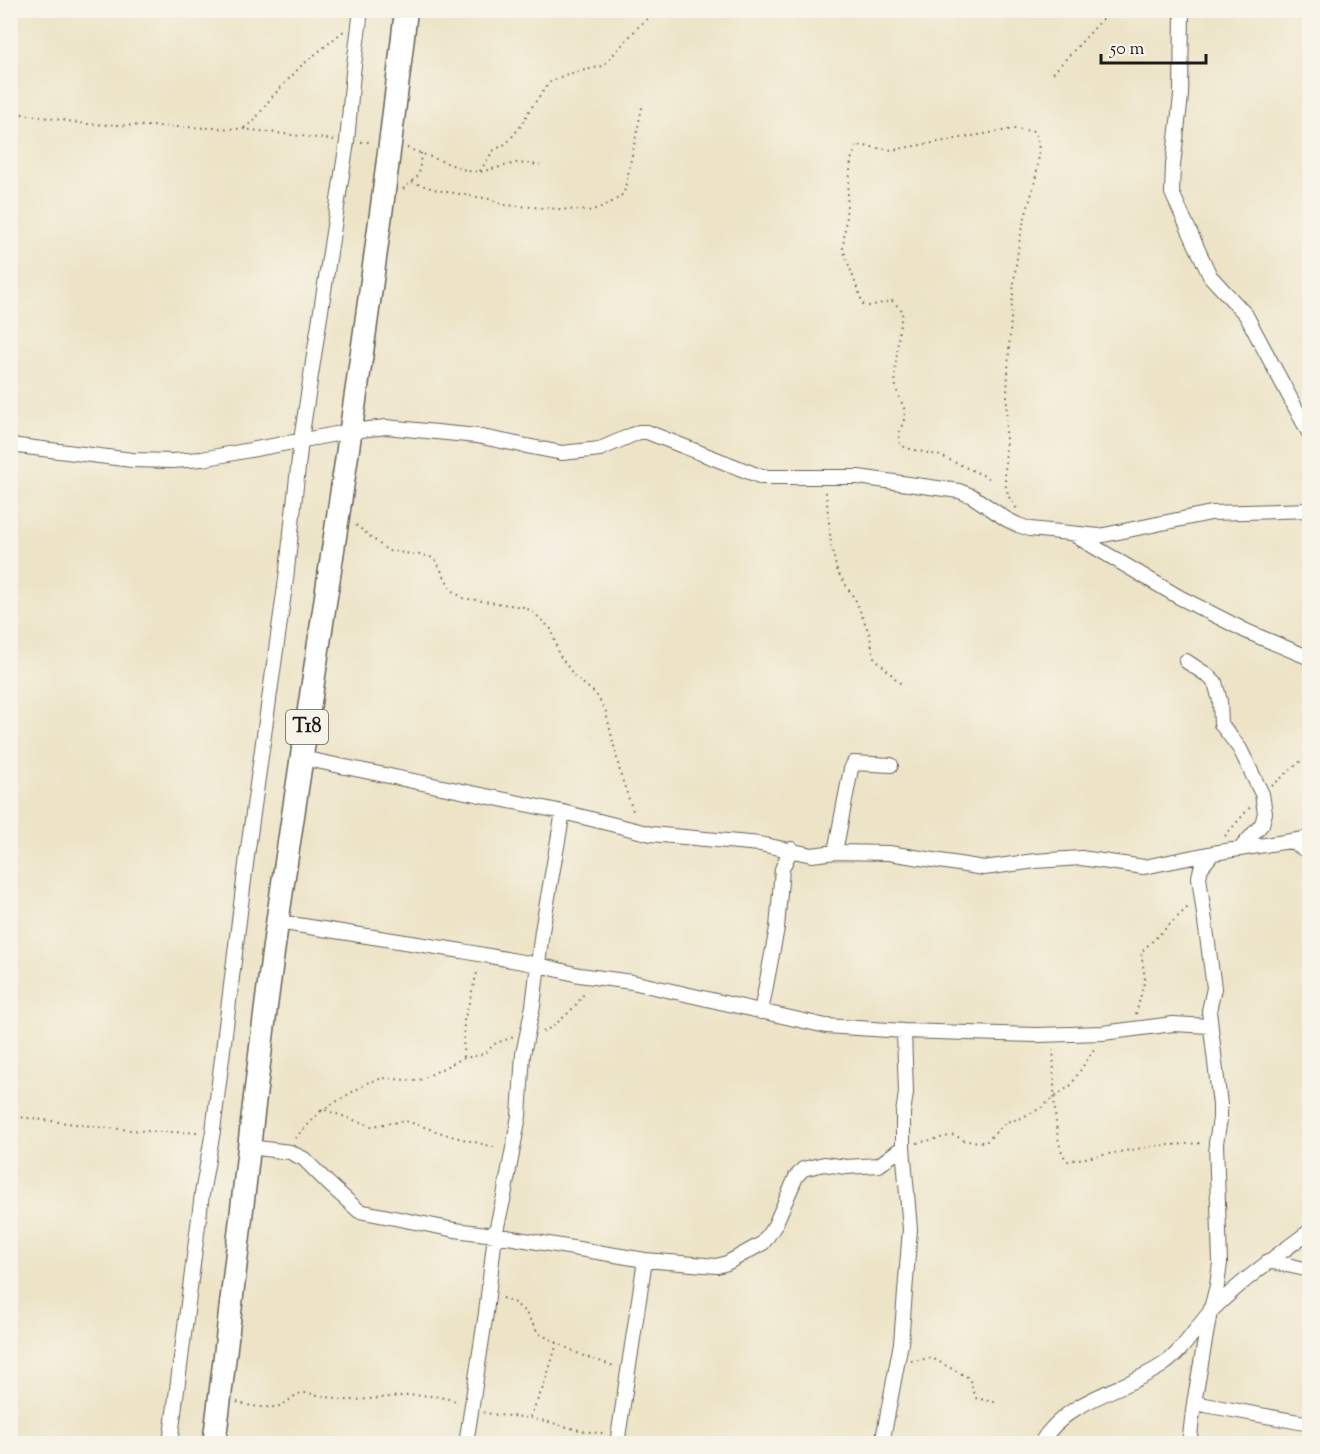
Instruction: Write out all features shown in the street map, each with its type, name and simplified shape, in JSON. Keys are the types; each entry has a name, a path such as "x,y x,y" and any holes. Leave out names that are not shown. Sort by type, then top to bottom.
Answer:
{"highway":[{"name":"T18","path":"214,1443 278,922 352,431 391,142 406,10"}],"street":[{"path":"1182,10 1181,96 1172,193 1210,276 1246,315 1310,435"},
{"path":"170,1443 286,579 301,440 347,142 352,73 361,13"},
{"path":"10,445 132,460 172,461 202,459 352,431 398,427 477,436 562,453 600,449 639,432 647,432 757,476 858,477 959,492 972,496 1006,519 1030,529 1069,531 1099,536 1211,513 1310,510"},
{"path":"1069,531 1179,597 1248,632 1310,658"},
{"path":"1186,661 1215,682 1220,701 1221,723 1244,755 1262,794 1265,808 1262,824 1240,849"},
{"path":"302,758 563,812 651,834 742,842 790,849 812,855 835,852 889,853 984,868 1082,858 1144,867 1213,853 1310,838"},
{"path":"835,852 854,763 891,765"},
{"path":"466,1443 495,1235 519,1116 520,1072 563,812"},
{"path":"1291,841 1310,853"},
{"path":"762,1012 777,928 782,869 790,849"},
{"path":"1189,1443 1194,1403 1220,1263 1216,1143 1220,1105 1209,1011 1214,988 1198,877 1201,868 1213,853"},
{"path":"278,922 483,954 588,976 643,984 826,1026 904,1031 1052,1034 1103,1033 1173,1024 1210,1026"},
{"path":"882,1443 902,1334 910,1229 903,1147 903,1113 906,1093 904,1031"},
{"path":"249,1147 285,1151 304,1159 359,1211 455,1230 645,1260 716,1266 727,1263 763,1243 775,1225 796,1177 803,1169 824,1164 846,1167 879,1165 903,1147"},
{"path":"1040,1443 1067,1412 1162,1365 1185,1344 1210,1312 1268,1261 1310,1231"},
{"path":"617,1443 645,1260"},
{"path":"1268,1261 1310,1270"},
{"path":"1194,1403 1310,1424"}],"path":[{"path":"480,172 493,151 507,143 520,127 549,83 564,75 603,66 654,10"},
{"path":"1053,73 1111,10"},
{"path":"243,129 254,121 271,98 301,66 329,44 361,13"},
{"path":"412,182 437,190 489,199 504,205 588,211 597,209 617,199 624,192 643,103"},
{"path":"10,112 87,124 243,129 347,142 391,142 468,171 480,172 516,163 540,165"},
{"path":"989,478 941,456 906,448 900,444 899,433 905,417 894,376 903,311 896,302 892,301 869,306 863,304 843,249 851,160 856,145 892,150 1013,129 1033,131 1038,138 1039,155 1035,182 1015,266 1007,379 1005,483 1009,497 1030,529"},
{"path":"382,210 419,175 421,153"},
{"path":"824,477 831,544 837,571 856,601 869,633 874,657 903,686"},
{"path":"340,507 360,531 382,548 435,559 446,582 457,595 523,607 532,611 549,626 558,653 575,677 596,694 606,712 632,811 637,820 651,834"},
{"path":"1213,853 1262,794 1310,753"},
{"path":"1135,1029 1137,1007 1145,984 1141,952 1190,905"},
{"path":"463,1058 464,1021 483,954"},
{"path":"285,1151 321,1111 375,1079 418,1081 463,1058 484,1054 496,1043 549,1029 572,1009 585,992 588,976"},
{"path":"903,1147 954,1135 965,1141 986,1142 1006,1122 1019,1119 1039,1109 1071,1084 1103,1033"},
{"path":"1052,1034 1056,1085 1054,1098 1060,1152 1068,1161 1163,1145 1216,1143"},
{"path":"321,1111 325,1110 371,1126 410,1122 451,1136 512,1151"},
{"path":"10,1116 154,1131 213,1131"},
{"path":"489,1286 526,1313 538,1333 598,1362 627,1370"},
{"path":"530,1418 546,1383 556,1343"},
{"path":"896,1363 932,1358 969,1378 976,1398 999,1402"},
{"path":"220,1396 246,1405 276,1407 305,1392 342,1400 424,1395 453,1400 498,1416 530,1418 563,1427 603,1433 609,1431 621,1420"}]}
